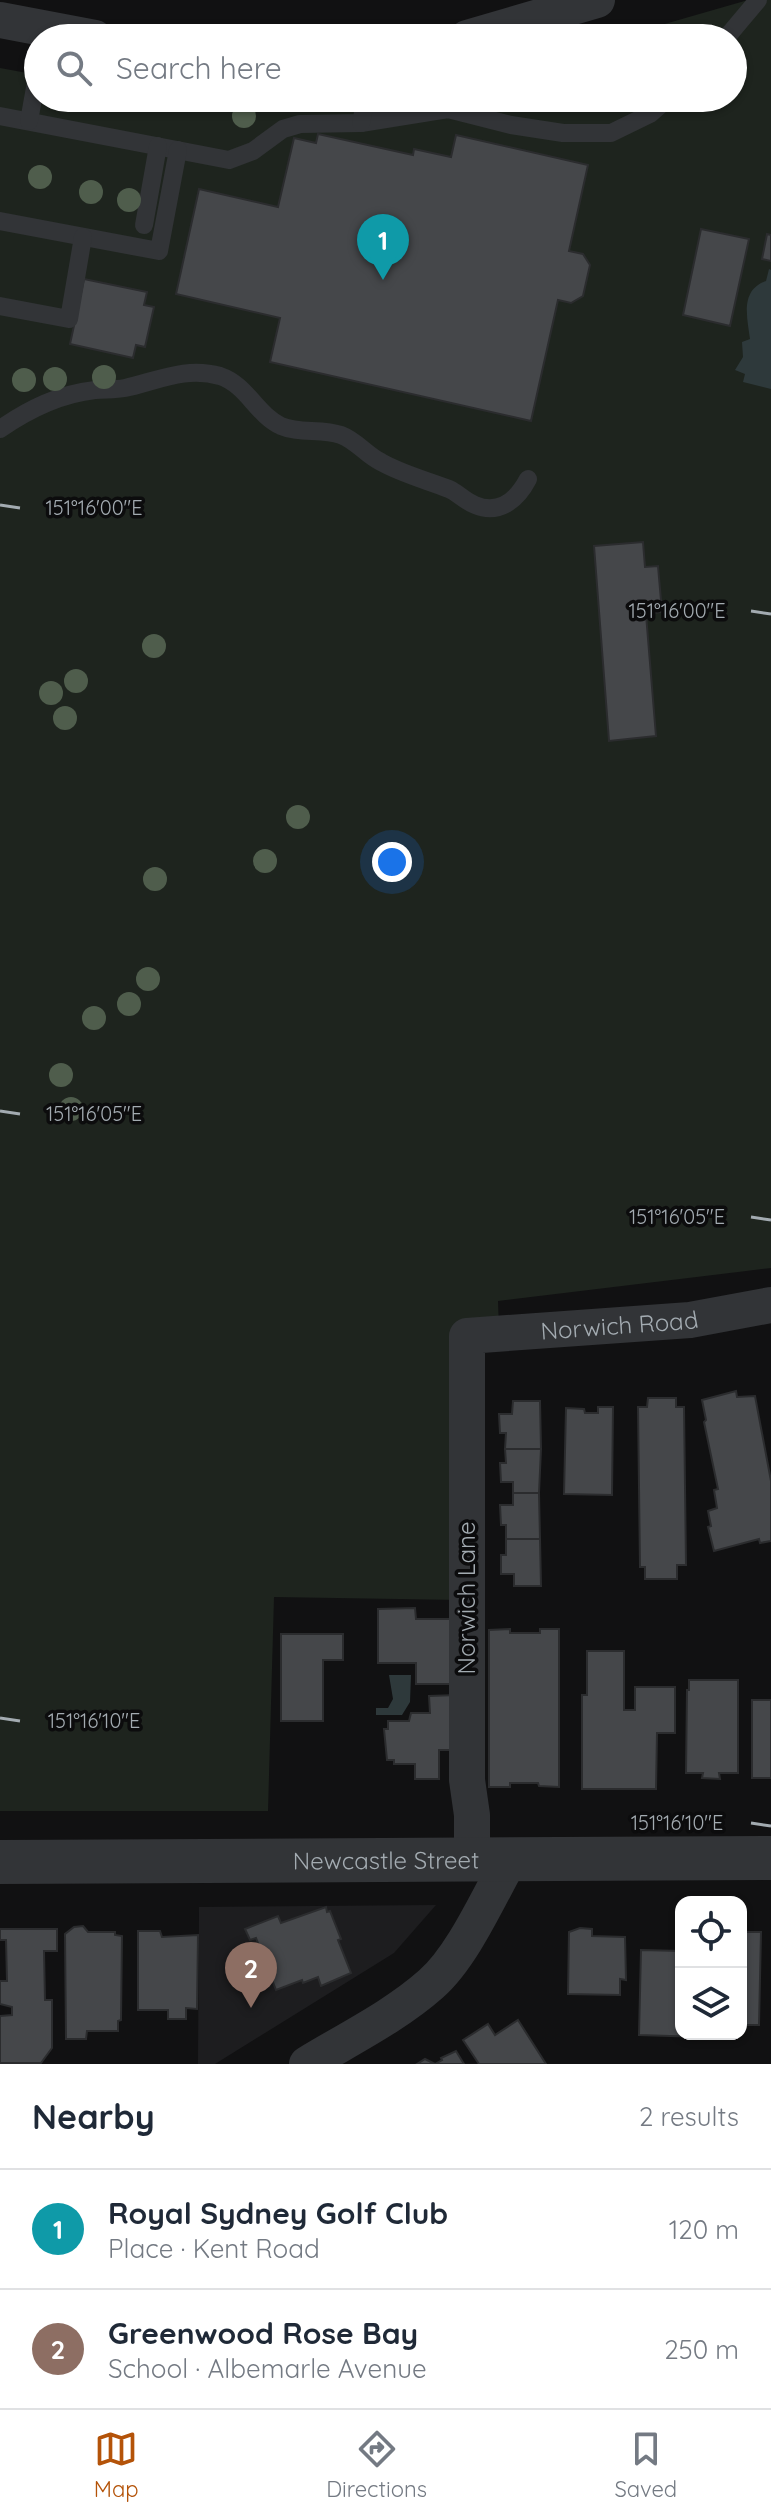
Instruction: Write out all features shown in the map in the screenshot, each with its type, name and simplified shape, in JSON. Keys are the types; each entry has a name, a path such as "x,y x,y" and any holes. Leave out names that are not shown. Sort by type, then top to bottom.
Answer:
{"street":[{"path":"515,24 597,0"},
{"path":"0,20 24,27"},
{"name":"Norwich Road","path":"467,1336 690,1320 771,1305"},
{"name":"Norwich Lane","path":"467,1336 467,1765 472,1815 491,1859"},
{"name":"Newcastle Street","path":"0,1862 771,1858"},
{"path":"307,2064 404,2004 433,1982 458,1951 491,1859"}],"lane":[{"path":"738,24 758,0"},
{"path":"29,121 31,112"},
{"path":"361,123 363,112"},
{"path":"0,116 229,160 253,151 283,129 316,123 361,123 429,112"},
{"path":"460,112 511,125 563,133 611,133 652,112"},
{"path":"144,225 158,146"},
{"path":"0,221 159,251 178,150"},
{"path":"0,306 69,319 83,237"},
{"path":"0,429 20,415 57,398 95,390 123,389 164,376 191,372 219,376 237,384 282,427 337,433 354,441 378,461 453,491 472,504 489,509 504,506 515,499 528,479"}],"shaded area":[{"path":"748,0 771,0 771,1268 498,1301 499,1330 458,1325 461,1600 274,1597 268,1811 0,1811 0,68 24,72 24,112 747,112 747,24 665,24"},
{"path":"769,269 771,389 743,382 745,374 735,370 743,357 742,342 750,339 749,298 758,285 766,281"},
{"path":"389,1675 411,1675 410,1702 402,1715 376,1715 376,1708 388,1708 393,1699"},
{"path":"436,1905 394,1953 215,2064 198,2064 199,1907"}],"building":[{"path":"318,134 413,155 414,149 451,157 456,135 588,165 569,251 583,254 590,265 583,296 571,303 558,300 531,421 270,362 280,318 176,294 199,189 278,207 294,138 316,143"},
{"path":"701,229 749,239 730,326 683,315"},
{"path":"767,234 771,235 771,261 762,259"},
{"path":"84,279 147,292 144,305 154,307 145,347 136,345 133,358 70,344"},
{"path":"643,542 645,567 658,566 662,612 646,614 656,736 609,741 594,546"},
{"path":"736,1391 737,1397 755,1396 771,1481 771,1541 760,1543 759,1539 714,1551 708,1511 717,1508 714,1490 718,1489 702,1400"},
{"path":"648,1398 676,1398 676,1407 684,1407 686,1565 677,1565 677,1579 645,1579 645,1567 640,1567 638,1407 647,1407"},
{"path":"513,1401 540,1401 541,1449 505,1449 506,1433 500,1433 499,1414 512,1414"},
{"path":"598,1407 613,1407 612,1495 564,1494 566,1408 598,1413"},
{"path":"505,1449 541,1449 539,1493 513,1493 513,1482 501,1482 500,1463 506,1463"},
{"path":"513,1493 539,1493 540,1539 506,1539 506,1525 501,1525 500,1505 513,1505"},
{"path":"506,1539 540,1539 541,1586 514,1586 514,1574 501,1574 501,1555 506,1555"},
{"path":"415,1608 416,1619 454,1619 455,1684 416,1684 416,1663 378,1663 378,1609"},
{"path":"510,1629 510,1633 540,1633 540,1629 559,1629 559,1787 510,1783 510,1787 489,1787 489,1630"},
{"path":"281,1634 343,1634 343,1660 323,1660 323,1721 281,1721"},
{"path":"587,1651 624,1651 624,1710 635,1710 635,1687 675,1687 675,1733 657,1733 656,1789 582,1789 582,1695 587,1695"},
{"path":"689,1680 738,1680 738,1773 719,1773 720,1779 702,1778 703,1773 686,1773"},
{"path":"457,1695 457,1750 439,1750 439,1779 415,1779 415,1764 394,1764 394,1760 387,1760 384,1729 388,1729 388,1721 409,1721 411,1713 430,1713 429,1696"},
{"path":"752,1700 771,1700 771,1778 752,1778"},
{"path":"326,1907 341,1939 338,1940 351,1973 321,1986 318,1977 276,1990 256,1938 250,1940 245,1929 278,1916 281,1923"},
{"path":"83,1926 88,1932 115,1932 115,1935 122,1936 121,2020 118,2021 118,2031 87,2031 86,2039 66,2039 65,1934 74,1927"},
{"path":"580,1928 592,1929 592,1936 625,1937 626,1980 620,1979 620,1995 568,1994 569,1932"},
{"path":"0,1929 57,1929 57,1951 44,1951 45,2000 52,2000 52,2048 41,2063 0,2063 0,2016 12,2015 12,2007 0,2004 0,1981 7,1981 6,1940 0,1940"},
{"path":"138,1931 160,1931 162,1937 198,1935 197,2009 186,2008 186,2019 168,2019 168,2010 138,2010"},
{"path":"747,1932 761,1932 759,2025 747,2025"},
{"path":"641,1950 675,1951 675,2036 639,2035"},
{"path":"518,2020 546,2064 479,2064 463,2040 488,2024 495,2035"},
{"path":"456,2051 464,2064 435,2064"},
{"path":"425,2059 435,2064 417,2064"}],"place":[{"name":"Royal Sydney Golf Club","path":"383,280"},
{"name":"Greenwood Rose Bay","path":"251,2008"}]}
